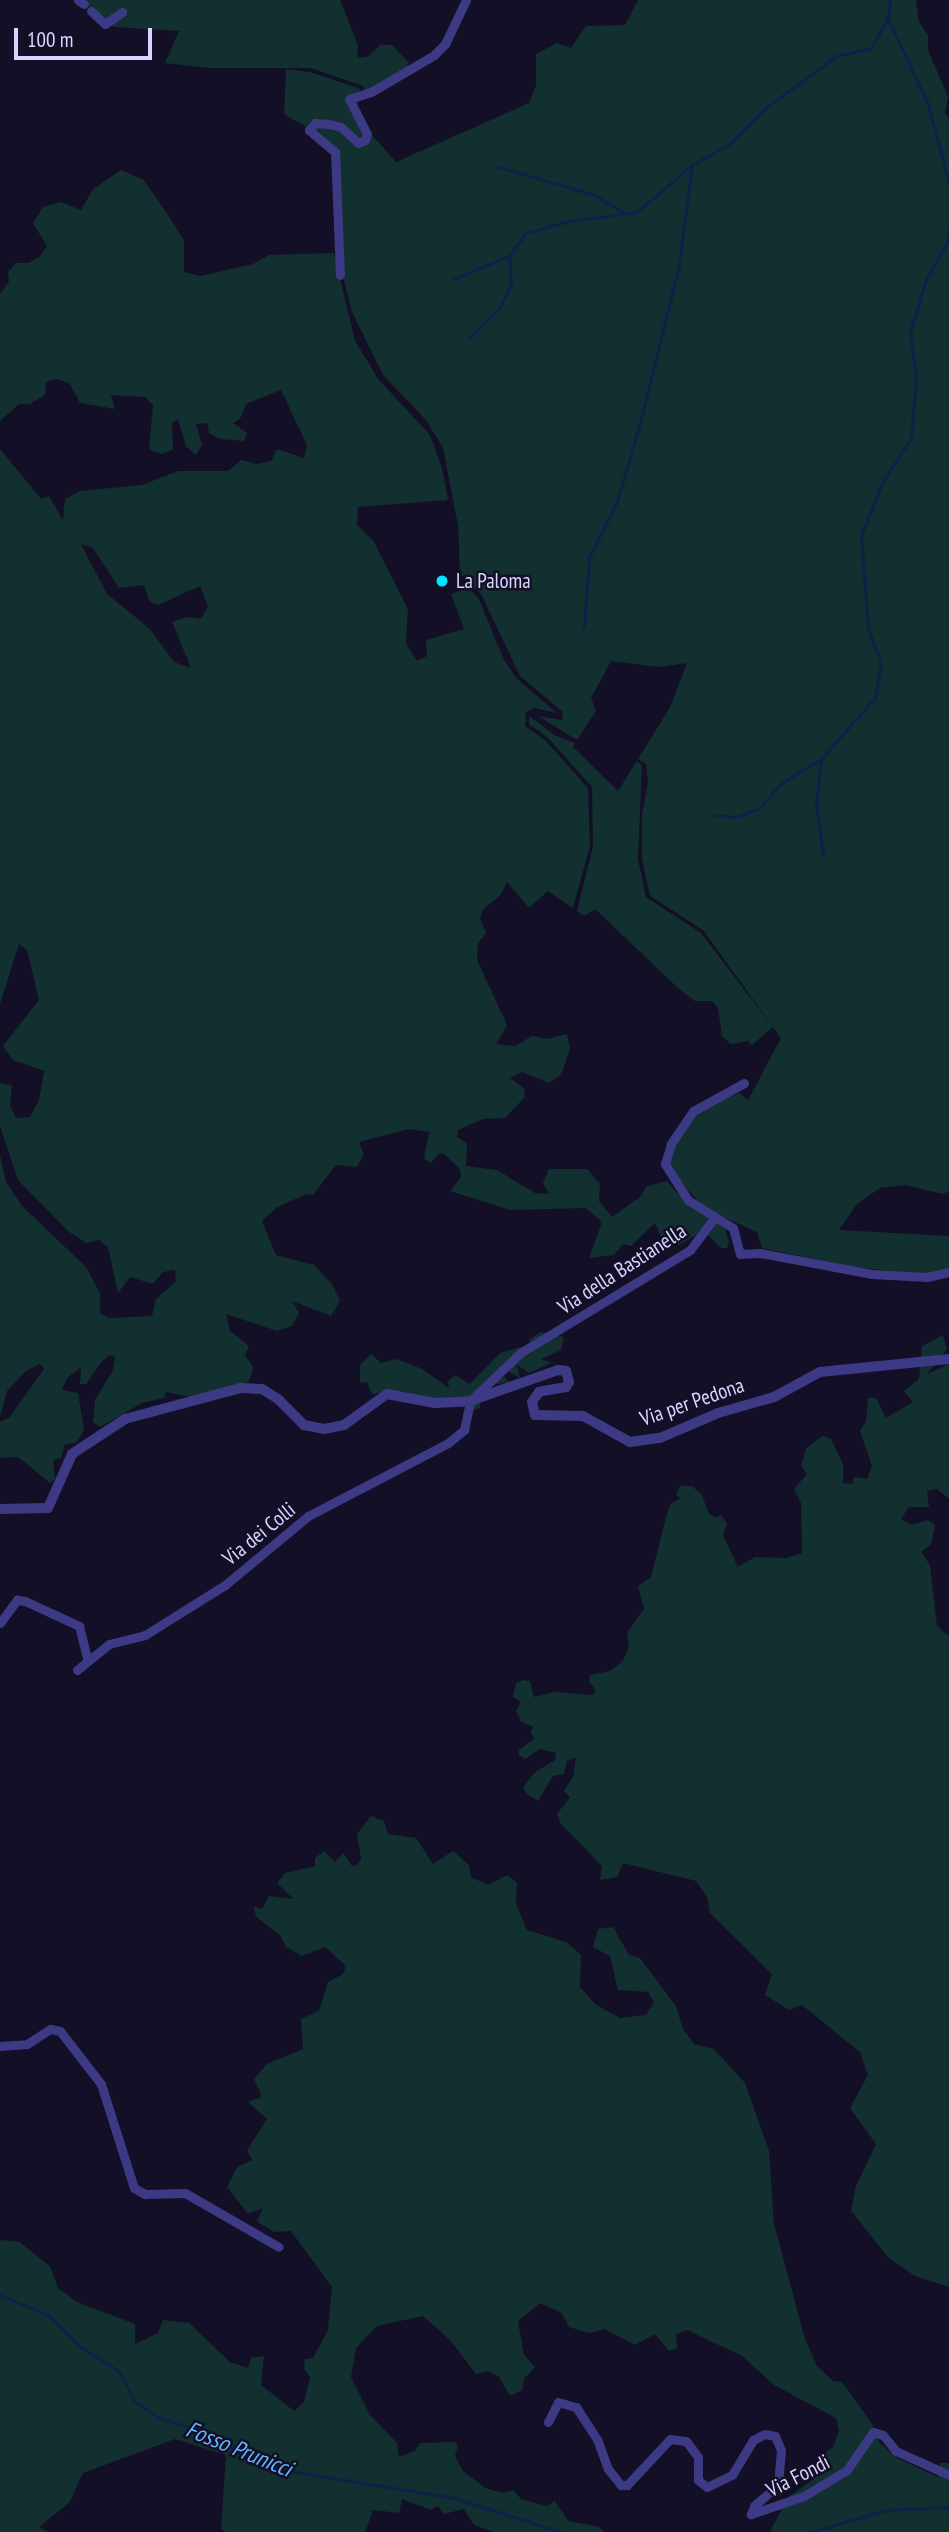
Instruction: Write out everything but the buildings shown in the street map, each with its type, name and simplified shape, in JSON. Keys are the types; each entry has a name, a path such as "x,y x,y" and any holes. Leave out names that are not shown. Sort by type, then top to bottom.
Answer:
{"street":[{"path":"340,275 335,214 339,177 335,152 309,130 315,123 329,124 341,127 358,143 365,140 367,134 349,105 349,99 370,92 435,55 445,44 466,0"},
{"path":"84,5 105,24 122,12"},
{"path":"713,1219 673,1181 666,1170 666,1154 693,1111 744,1083"},
{"name":"Via della Bastianella","path":"470,1401 520,1353 699,1243 713,1219 733,1228 740,1254 760,1253 872,1274 927,1277 949,1272"},
{"name":"Via per Pedona","path":"470,1401 545,1373 566,1371 569,1376 566,1387 539,1392 532,1402 535,1415 583,1416 630,1442 645,1441 774,1396 820,1372 949,1359"},
{"path":"0,1510 48,1508 64,1467 84,1443 146,1411 241,1388 261,1389 278,1399 304,1425 324,1429 344,1425 387,1394 435,1403 470,1401"},
{"name":"Via dei Colli","path":"77,1670 87,1659 109,1644 145,1635 225,1585 308,1516 448,1443 464,1430 470,1401"},
{"path":"0,1623 17,1600 24,1601 79,1626 87,1659"},
{"path":"0,2046 27,2044 50,2029 60,2031 101,2084 134,2188 145,2194 185,2193 279,2248"},
{"name":"Via Fondi","path":"548,2422 558,2402 576,2407 597,2439 608,2469 621,2485 627,2486 670,2439 686,2441 698,2457 698,2480 707,2487 732,2475 753,2441 765,2434 775,2436 782,2450 778,2485 754,2506 751,2514 804,2496 846,2470 873,2432 883,2435 896,2452 949,2475"}],"green space":[{"path":"80,0 340,0 358,45 357,58 367,57 380,45 392,45 409,63 396,83 356,103 372,135 396,162 529,103 536,85 536,54 557,43 571,48 586,26 625,25 638,0 916,0 919,22 928,35 928,50 948,97 945,113 949,118 949,1191 943,1194 905,1185 880,1188 857,1204 839,1230 949,1236 949,1269 928,1275 855,1267 762,1248 757,1232 707,1210 669,1170 669,1154 699,1109 739,1093 748,1100 781,1038 703,930 650,896 642,859 642,814 648,783 646,764 638,759 670,707 687,663 659,667 611,661 591,698 596,711 577,740 538,716 562,720 563,712 520,676 481,594 460,574 458,525 443,448 426,420 383,375 352,312 343,276 336,152 312,130 315,124 329,125 366,142 350,104 366,94 363,86 311,68 208,68 165,63 179,31 113,27"},
{"path":"286,69 310,72 361,89 347,105 365,134 359,141 330,123 308,128 284,114"},
{"path":"121,170 144,180 184,240 184,272 200,276 253,264 269,255 334,253 355,341 379,380 430,435 442,468 448,500 358,507 357,525 373,540 408,609 406,643 417,661 427,656 426,640 464,629 451,594 468,588 478,597 504,660 517,679 557,713 534,708 526,712 525,726 545,740 588,788 590,846 573,908 548,891 529,908 507,882 500,896 483,909 480,918 486,933 478,943 477,960 507,1025 496,1044 515,1046 532,1036 547,1039 567,1034 570,1049 561,1075 549,1083 522,1072 510,1078 524,1088 525,1097 505,1118 483,1119 458,1130 457,1137 467,1143 466,1166 497,1170 535,1193 549,1194 543,1183 549,1169 587,1169 600,1184 599,1201 612,1217 640,1197 647,1186 667,1181 687,1204 725,1228 729,1242 727,1248 721,1248 708,1235 696,1235 678,1246 679,1234 661,1237 655,1223 631,1246 623,1244 614,1255 589,1258 602,1222 586,1208 510,1210 450,1191 461,1177 460,1169 444,1154 439,1153 431,1163 424,1159 429,1132 409,1129 359,1142 364,1154 357,1167 336,1165 313,1195 306,1194 276,1208 262,1221 276,1255 314,1265 332,1284 340,1301 331,1316 292,1301 299,1313 292,1326 277,1331 226,1314 230,1331 249,1346 245,1355 254,1368 248,1382 199,1399 166,1392 164,1398 142,1403 100,1427 93,1422 95,1400 113,1370 115,1357 110,1355 101,1362 86,1384 80,1384 81,1367 67,1378 62,1390 78,1393 84,1430 77,1442 65,1445 61,1458 53,1460 55,1479 50,1483 18,1457 0,1458 0,1422 9,1418 44,1369 40,1364 26,1371 7,1391 0,1417 0,1155 6,1182 22,1206 86,1267 100,1293 100,1313 109,1318 152,1316 156,1299 176,1281 175,1270 163,1272 153,1284 130,1277 118,1293 108,1247 99,1240 86,1243 69,1232 18,1180 0,1126 0,1083 12,1085 10,1105 16,1118 30,1117 39,1100 44,1071 13,1060 3,1046 39,1000 27,950 19,944 0,1004 0,449 41,499 49,496 63,520 65,499 80,491 142,485 178,471 228,471 241,460 256,464 271,461 277,449 304,458 307,445 281,390 246,404 240,419 233,423 247,433 244,441 220,439 209,433 207,423 196,424 202,445 196,455 186,446 178,419 172,423 173,450 162,454 149,449 153,405 145,397 111,395 115,409 80,403 70,384 57,379 46,382 45,395 30,404 19,404 0,421 0,294 9,281 8,272 16,263 29,263 40,256 47,246 33,223 43,207 61,202 81,210 93,189","holes":["81,544 93,548 119,588 144,585 149,601 158,605 200,586 208,606 201,619 187,617 172,622 191,668 174,662 150,629 107,594"]},
{"path":"529,716 556,736 575,743 573,747 618,791 637,761 642,766 638,859 646,897 701,933 773,1027 752,1045 748,1041 731,1044 722,1036 718,1008 712,1001 695,1001 678,988 595,909 584,916 577,911 593,846 592,787 548,738 529,724"},
{"path":"540,1332 564,1337 561,1350 541,1359 551,1363 529,1373 516,1364 520,1378 508,1371 502,1374 509,1382 492,1385 480,1396 480,1408 471,1410 456,1396 440,1401 401,1391 372,1394 367,1382 360,1383 360,1365 371,1354 381,1363 397,1359 422,1369 449,1388 448,1381 455,1375 470,1384 500,1353 525,1346 534,1350 529,1340"},
{"path":"943,1335 947,1349 927,1374 949,1364 949,1499 937,1489 927,1491 929,1507 909,1507 901,1519 911,1525 928,1520 935,1525 931,1544 921,1552 930,1565 937,1626 949,1636 949,2287 915,2276 888,2257 851,2211 856,2186 876,2144 850,2108 868,2075 860,2052 802,2005 789,2010 765,1995 772,1974 710,1913 707,1897 696,1881 623,1863 617,1877 600,1880 602,1866 561,1824 557,1814 570,1797 564,1791 573,1777 576,1757 567,1761 564,1774 553,1776 538,1801 527,1794 523,1788 534,1773 555,1760 556,1753 540,1749 525,1759 519,1755 519,1750 535,1738 530,1732 534,1727 521,1722 516,1711 521,1702 513,1697 516,1683 524,1680 530,1681 534,1697 554,1692 592,1695 596,1691 589,1681 590,1675 610,1671 622,1662 629,1647 627,1633 644,1609 638,1586 651,1577 671,1503 680,1499 676,1494 680,1486 692,1486 702,1495 708,1512 715,1518 721,1515 727,1524 723,1535 738,1567 755,1557 786,1558 802,1553 801,1503 794,1489 807,1474 801,1466 806,1448 823,1436 831,1439 843,1464 843,1483 853,1484 854,1477 867,1479 872,1466 860,1431 866,1422 868,1398 876,1398 886,1418 913,1402 904,1391 919,1379 922,1346"},
{"path":"371,1816 384,1821 388,1834 416,1838 433,1864 453,1851 469,1865 471,1877 488,1885 507,1875 517,1883 516,1904 527,1930 566,1942 581,1955 580,1987 596,2005 620,2018 646,2015 654,2002 648,1992 618,1990 610,1956 593,1947 598,1929 613,1927 629,1955 640,1958 676,2006 683,2029 694,2044 714,2049 745,2083 769,2151 774,2224 805,2339 817,2366 833,2381 842,2382 871,2422 880,2443 897,2458 938,2477 940,2463 949,2463 949,2532 770,2532 788,2497 814,2479 821,2456 833,2447 839,2431 836,2418 774,2385 742,2356 687,2330 676,2334 677,2348 669,2351 655,2334 635,2345 605,2329 589,2333 569,2327 562,2313 540,2303 518,2321 524,2355 535,2367 524,2379 522,2390 510,2396 499,2377 489,2371 476,2374 450,2340 423,2316 377,2326 356,2348 351,2377 370,2415 397,2443 399,2457 415,2451 420,2443 455,2442 458,2446 455,2456 463,2471 485,2488 503,2493 513,2490 521,2499 547,2506 555,2501 568,2521 597,2526 605,2532 494,2532 474,2525 464,2509 444,2514 438,2506 431,2510 402,2499 399,2513 373,2510 365,2532 225,2532 221,2529 226,2455 175,2439 83,2473 70,2502 39,2527 49,2532 0,2532 0,2240 19,2242 50,2266 58,2288 77,2302 135,2324 135,2344 158,2333 163,2320 189,2323 230,2362 248,2368 251,2358 264,2356 261,2385 294,2411 304,2402 310,2377 304,2369 305,2359 313,2358 328,2330 332,2287 291,2231 274,2232 257,2222 263,2208 248,2214 227,2187 237,2167 252,2160 247,2150 267,2119 248,2102 262,2097 254,2079 267,2064 303,2049 301,2019 319,2011 328,1982 343,1974 346,1966 325,1947 302,1956 286,1947 280,1935 256,1917 254,1906 262,1909 269,1896 293,1899 277,1883 285,1873 315,1866 315,1858 324,1851 335,1862 343,1853 352,1866 357,1865 361,1859 357,1834"}],"waterway":[{"path":"584,628 589,558 617,502 640,423 679,265 692,165 731,143 768,106 837,56 871,48 888,18 890,0"},
{"path":"888,18 928,103 949,182"},
{"path":"454,279 509,256 526,233 565,222 637,212 692,165"},
{"path":"496,166 595,195 623,212"},
{"path":"823,855 816,806 821,759 875,698 881,664 868,629 861,536 882,483 911,438 916,379 910,332 926,280 947,243 949,228"},
{"path":"470,338 500,307 511,284 509,256"},
{"path":"714,815 736,817 758,809 783,782 821,759"},
{"name":"Fosso Prunicci","path":"0,2295 48,2315 80,2346 120,2372 135,2401 158,2417 211,2435 243,2455 284,2470 455,2498 561,2532"},
{"name":"Fosso Prunicci","path":"810,2532 886,2510 949,2507"}],"place":[{"name":"La Paloma","path":"442,581"}]}
